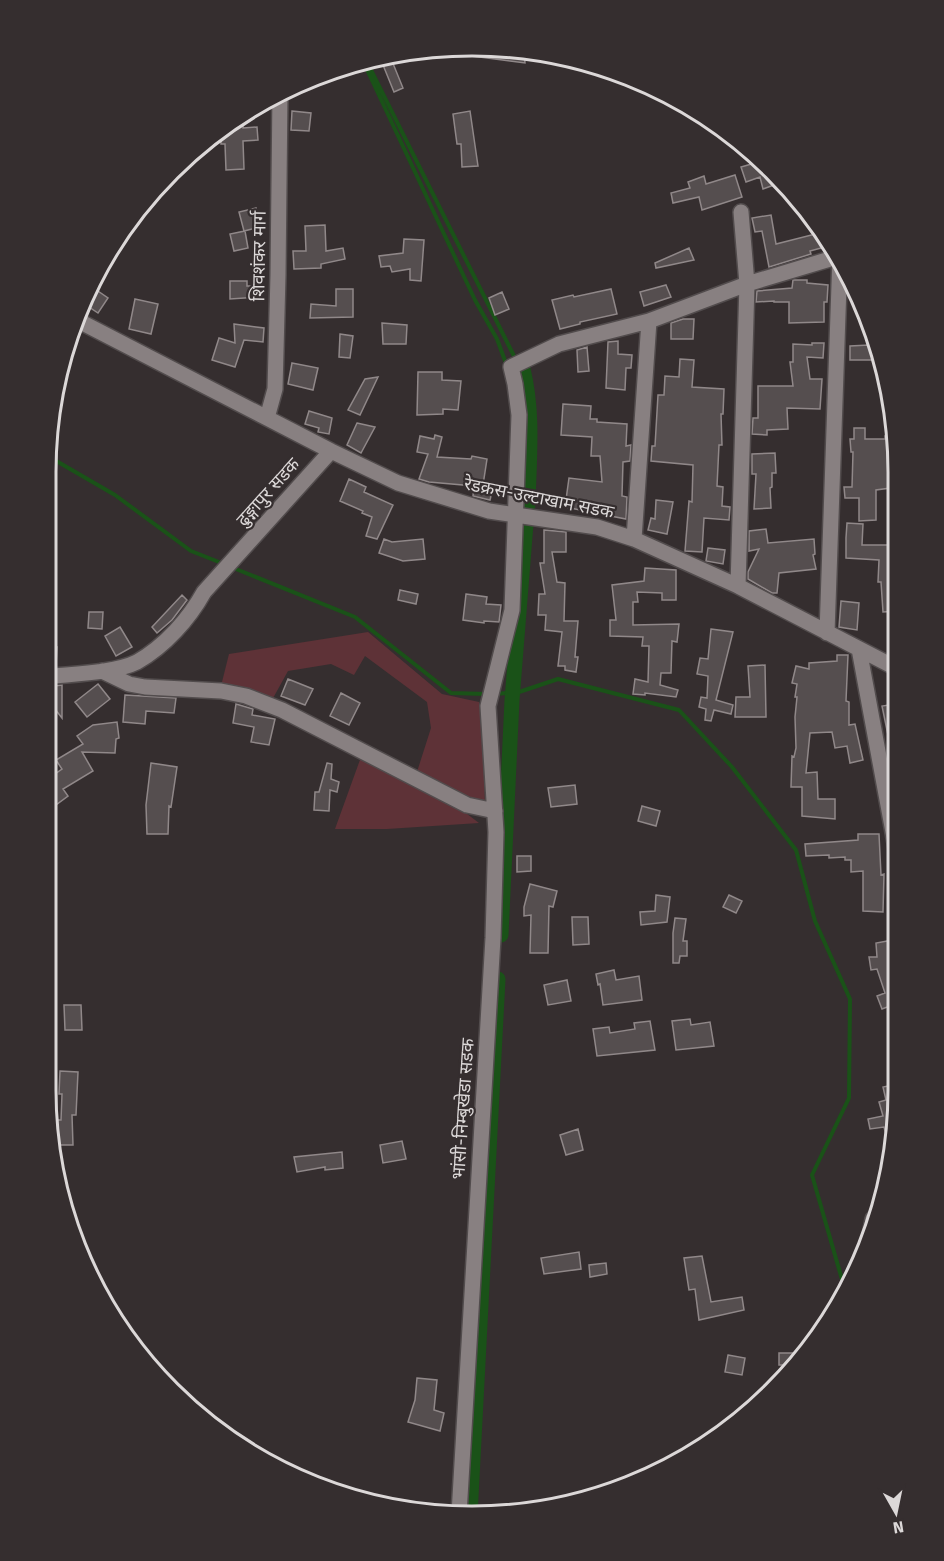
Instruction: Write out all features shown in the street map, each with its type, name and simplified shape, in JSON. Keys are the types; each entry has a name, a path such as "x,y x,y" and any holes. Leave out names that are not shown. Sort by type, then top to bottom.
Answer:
{"street":[{"name":"शिवशंकर मार्ग","path":"267,418 275,389 280,102"},
{"path":"738,586 747,284 741,212"},
{"path":"516,516 519,414 511,368 559,344 649,321 747,284 830,259"},
{"path":"827,633 839,276"},
{"path":"634,539 649,321"},
{"name":"रेडक्रस-उल्टाखाम सडक","path":"83,323 398,483 447,499 516,516 597,527 634,539 738,586 888,664"},
{"name":"ढुङ्गापुर सडक","path":"102,671 136,662 169,637 193,612 204,592 331,451"},
{"name":"भांसी-निम्बुखेडा सडक","path":"459,1506 493,938 495,811 488,706 512,610 516,516"},
{"path":"859,649 888,805"},
{"path":"56,676 102,671 129,684 145,687 221,691 246,696 282,710 467,805 495,811"}],"shaded area":[{"path":"368,632 442,694 479,702 483,735 485,806 416,775 431,728 427,702 365,656 354,675 331,664 288,671 272,700 221,686 229,654"},
{"path":"361,757 450,801 479,823 387,829 335,829"}],"building":[{"path":"472,56 525,59 525,63"},
{"path":"393,64 403,88 394,92 383,66"},
{"path":"292,111 311,113 309,131 291,130"},
{"path":"470,111 478,166 462,167 461,144 457,144 453,114"},
{"path":"242,125 243,128 257,127 258,140 243,141 244,169 226,170 225,144 221,144 221,140"},
{"path":"752,164 774,185 763,189 760,177 746,182 741,167"},
{"path":"735,175 742,197 702,210 699,197 673,203 671,193 690,188 688,182 704,176 706,184"},
{"path":"256,208 260,227 244,231 239,212"},
{"path":"771,215 776,244 813,234 822,248 810,251 811,254 769,267 762,231 755,232 752,218"},
{"path":"325,225 326,251 343,248 345,259 321,264 321,268 294,269 293,251 306,251 305,226"},
{"path":"245,231 248,248 234,251 230,234"},
{"path":"404,239 424,240 421,281 410,280 410,269 392,272 390,266 381,267 379,256 403,253"},
{"path":"689,248 694,260 656,268 655,263"},
{"path":"793,280 807,280 807,283 828,285 827,302 824,302 824,322 789,323 789,302 756,302 757,291 792,288"},
{"path":"230,281 247,281 247,286 261,286 261,297 230,299"},
{"path":"666,285 671,297 644,306 640,292"},
{"path":"336,289 353,289 353,317 310,318 311,304 336,306"},
{"path":"611,289 617,314 560,329 552,300"},
{"path":"97,290 108,298 98,313 89,307"},
{"path":"502,292 509,309 495,315 489,298"},
{"path":"135,299 158,304 151,334 129,329"},
{"path":"683,319 694,319 693,339 671,339 671,323"},
{"path":"382,323 407,325 406,344 383,344"},
{"path":"234,324 264,328 263,342 244,340 235,367 212,360 219,338 235,343"},
{"path":"340,334 353,336 350,358 339,357"},
{"path":"618,341 618,354 632,355 631,368 626,368 625,390 606,388 608,342"},
{"path":"812,343 824,343 823,358 807,357 810,379 822,379 820,409 787,408 788,429 767,430 767,435 752,434 753,418 758,418 758,386 793,386 790,362 793,362 793,344 812,345"},
{"path":"868,345 873,360 850,360 850,346"},
{"path":"587,347 589,371 578,372 577,350"},
{"path":"680,359 694,360 692,387 724,389 723,414 721,414 722,445 719,445 717,486 723,487 722,506 730,507 729,520 704,518 702,552 685,551 689,501 692,502 693,465 651,461 652,446 655,446 658,395 664,395 665,376 679,377"},
{"path":"292,363 318,368 313,390 288,384"},
{"path":"418,372 442,372 442,380 461,381 458,410 443,409 443,414 417,415"},
{"path":"378,377 360,415 348,410 365,379"},
{"path":"563,404 591,406 590,419 597,419 597,422 627,424 626,446 631,445 630,461 623,462 622,496 627,497 626,519 565,507 569,478 602,482 600,456 591,456 592,437 561,435"},
{"path":"309,411 332,418 329,434 318,432 319,428 305,424"},
{"path":"357,423 375,427 361,453 347,445"},
{"path":"854,428 865,428 865,439 885,439 887,436 888,488 876,490 876,520 859,521 859,498 845,498 844,487 852,487 853,452 851,452 850,439 854,439"},
{"path":"435,435 442,437 437,457 471,459 472,456 487,459 483,485 493,487 490,500 473,496 474,486 419,479 428,454 417,452 420,436 434,439"},
{"path":"775,453 776,473 772,473 772,487 770,488 771,508 754,509 756,474 752,474 752,454"},
{"path":"349,479 366,487 364,492 393,505 377,539 366,536 372,517 340,501"},
{"path":"656,500 673,502 667,534 648,530 651,518 655,519"},
{"path":"847,523 863,524 862,545 888,545 888,612 883,612 881,582 878,582 879,560 846,558"},
{"path":"766,529 768,543 814,539 815,554 813,555 816,569 779,573 777,593 772,593 748,579 748,572 759,549 749,551 749,531"},
{"path":"544,530 566,532 566,552 552,552 557,582 565,583 564,621 578,621 576,672 565,670 565,666 558,666 562,632 545,630 546,615 538,615 539,594 545,594 540,563 544,563"},
{"path":"384,539 392,542 423,539 425,559 403,561 379,553"},
{"path":"708,548 725,550 723,564 706,561"},
{"path":"645,568 676,570 676,600 662,600 662,593 637,592 638,602 633,602 633,625 679,624 677,642 672,641 671,673 661,673 660,685 678,690 676,697 645,693 645,695 633,694 635,679 648,682 649,646 642,646 643,637 610,636 610,620 616,620 612,585 644,581"},
{"path":"400,590 418,594 416,604 398,600"},
{"path":"466,594 487,597 486,604 501,605 499,622 484,621 484,623 463,620"},
{"path":"182,595 187,600 172,620 157,633 152,627"},
{"path":"841,601 859,603 857,630 839,627"},
{"path":"89,612 103,612 102,629 88,628"},
{"path":"120,627 132,647 116,656 105,636"},
{"path":"711,629 733,632 716,700 733,705 731,714 714,710 711,721 705,720 706,709 699,707 701,697 707,698 708,676 697,674 700,658 708,659"},
{"path":"837,655 848,655 846,701 849,702 849,725 855,724 863,760 850,763 847,746 835,748 832,732 810,733 806,773 817,772 818,799 835,799 835,819 802,816 802,787 791,787 792,756 794,757 796,748 797,697 795,697 797,684 792,683 796,666 809,669 809,663 837,661"},
{"path":"765,665 766,717 735,717 736,697 750,697 748,666"},
{"path":"288,679 313,689 305,705 281,696"},
{"path":"98,684 110,699 87,717 75,702"},
{"path":"62,685 62,718 56,710 56,686"},
{"path":"341,693 360,703 349,725 330,716"},
{"path":"125,695 176,698 174,713 146,711 145,724 123,722"},
{"path":"236,704 253,709 252,715 275,719 269,745 251,742 254,727 233,723"},
{"path":"888,705 888,735 882,706"},
{"path":"117,722 119,738 116,739 115,753 82,752 93,771 63,789 68,796 56,805 56,773 62,769 56,760 83,744 77,736 93,725"},
{"path":"151,763 177,767 171,807 169,806 168,834 147,834 146,805"},
{"path":"327,763 332,764 331,779 339,782 337,792 330,790 329,811 314,810 315,792 319,792"},
{"path":"575,785 577,804 551,807 548,788"},
{"path":"642,806 660,811 656,826 638,821"},
{"path":"858,834 879,834 881,875 884,874 883,912 863,911 863,871 851,872 851,860 845,860 845,857 829,858 829,855 806,856 805,844 858,840"},
{"path":"517,856 531,856 531,871 517,872"},
{"path":"530,884 557,891 553,907 549,906 548,953 530,953 531,915 524,916 524,907"},
{"path":"656,895 670,897 667,922 641,925 640,912 655,911"},
{"path":"729,895 742,901 736,913 723,907"},
{"path":"572,917 588,917 589,944 573,945"},
{"path":"675,918 686,919 683,941 687,941 687,956 680,956 679,963 673,963"},
{"path":"888,941 888,1007 882,1009 877,996 885,993 877,969 871,970 869,957 877,957 876,943"},
{"path":"614,970 616,980 639,976 642,1000 603,1005 596,974"},
{"path":"567,980 571,1001 548,1005 544,985"},
{"path":"64,1005 81,1005 82,1030 65,1030"},
{"path":"690,1019 691,1025 710,1022 714,1046 676,1050 672,1021"},
{"path":"650,1021 655,1050 597,1056 593,1029 609,1027 610,1033 635,1029 634,1023"},
{"path":"60,1071 78,1072 76,1115 72,1115 73,1145 59,1145 56,1120 61,1120 62,1094 59,1094"},
{"path":"888,1086 886,1134 884,1127 870,1129 868,1119 883,1116 879,1102 886,1100 883,1087"},
{"path":"578,1129 583,1150 566,1155 560,1135"},
{"path":"402,1141 406,1159 383,1163 380,1145"},
{"path":"342,1152 343,1168 325,1170 325,1167 297,1172 294,1157"},
{"path":"579,1252 581,1269 544,1274 541,1258"},
{"path":"702,1256 711,1302 742,1297 744,1310 699,1320 695,1289 689,1290 684,1258"},
{"path":"606,1263 607,1274 590,1277 589,1265"},
{"path":"779,1353 794,1353 784,1365 779,1365"},
{"path":"728,1355 745,1358 742,1375 725,1372"},
{"path":"417,1378 437,1380 434,1410 444,1413 440,1431 408,1422 415,1400"}],"waterway":[{"path":"367,69 475,300 497,339 507,366"},
{"path":"370,69 515,358"},
{"path":"523,369 530,420 528,505"},
{"path":"56,461 115,495 191,551 224,564"},
{"path":"501,935 512,700 526,524"},
{"path":"231,567 355,617 451,693 487,694"},
{"path":"495,694 519,692 558,679 679,710 732,767 796,850 815,921 850,999 849,1098 812,1175 842,1280"},
{"path":"471,1506 498,979"}]}
